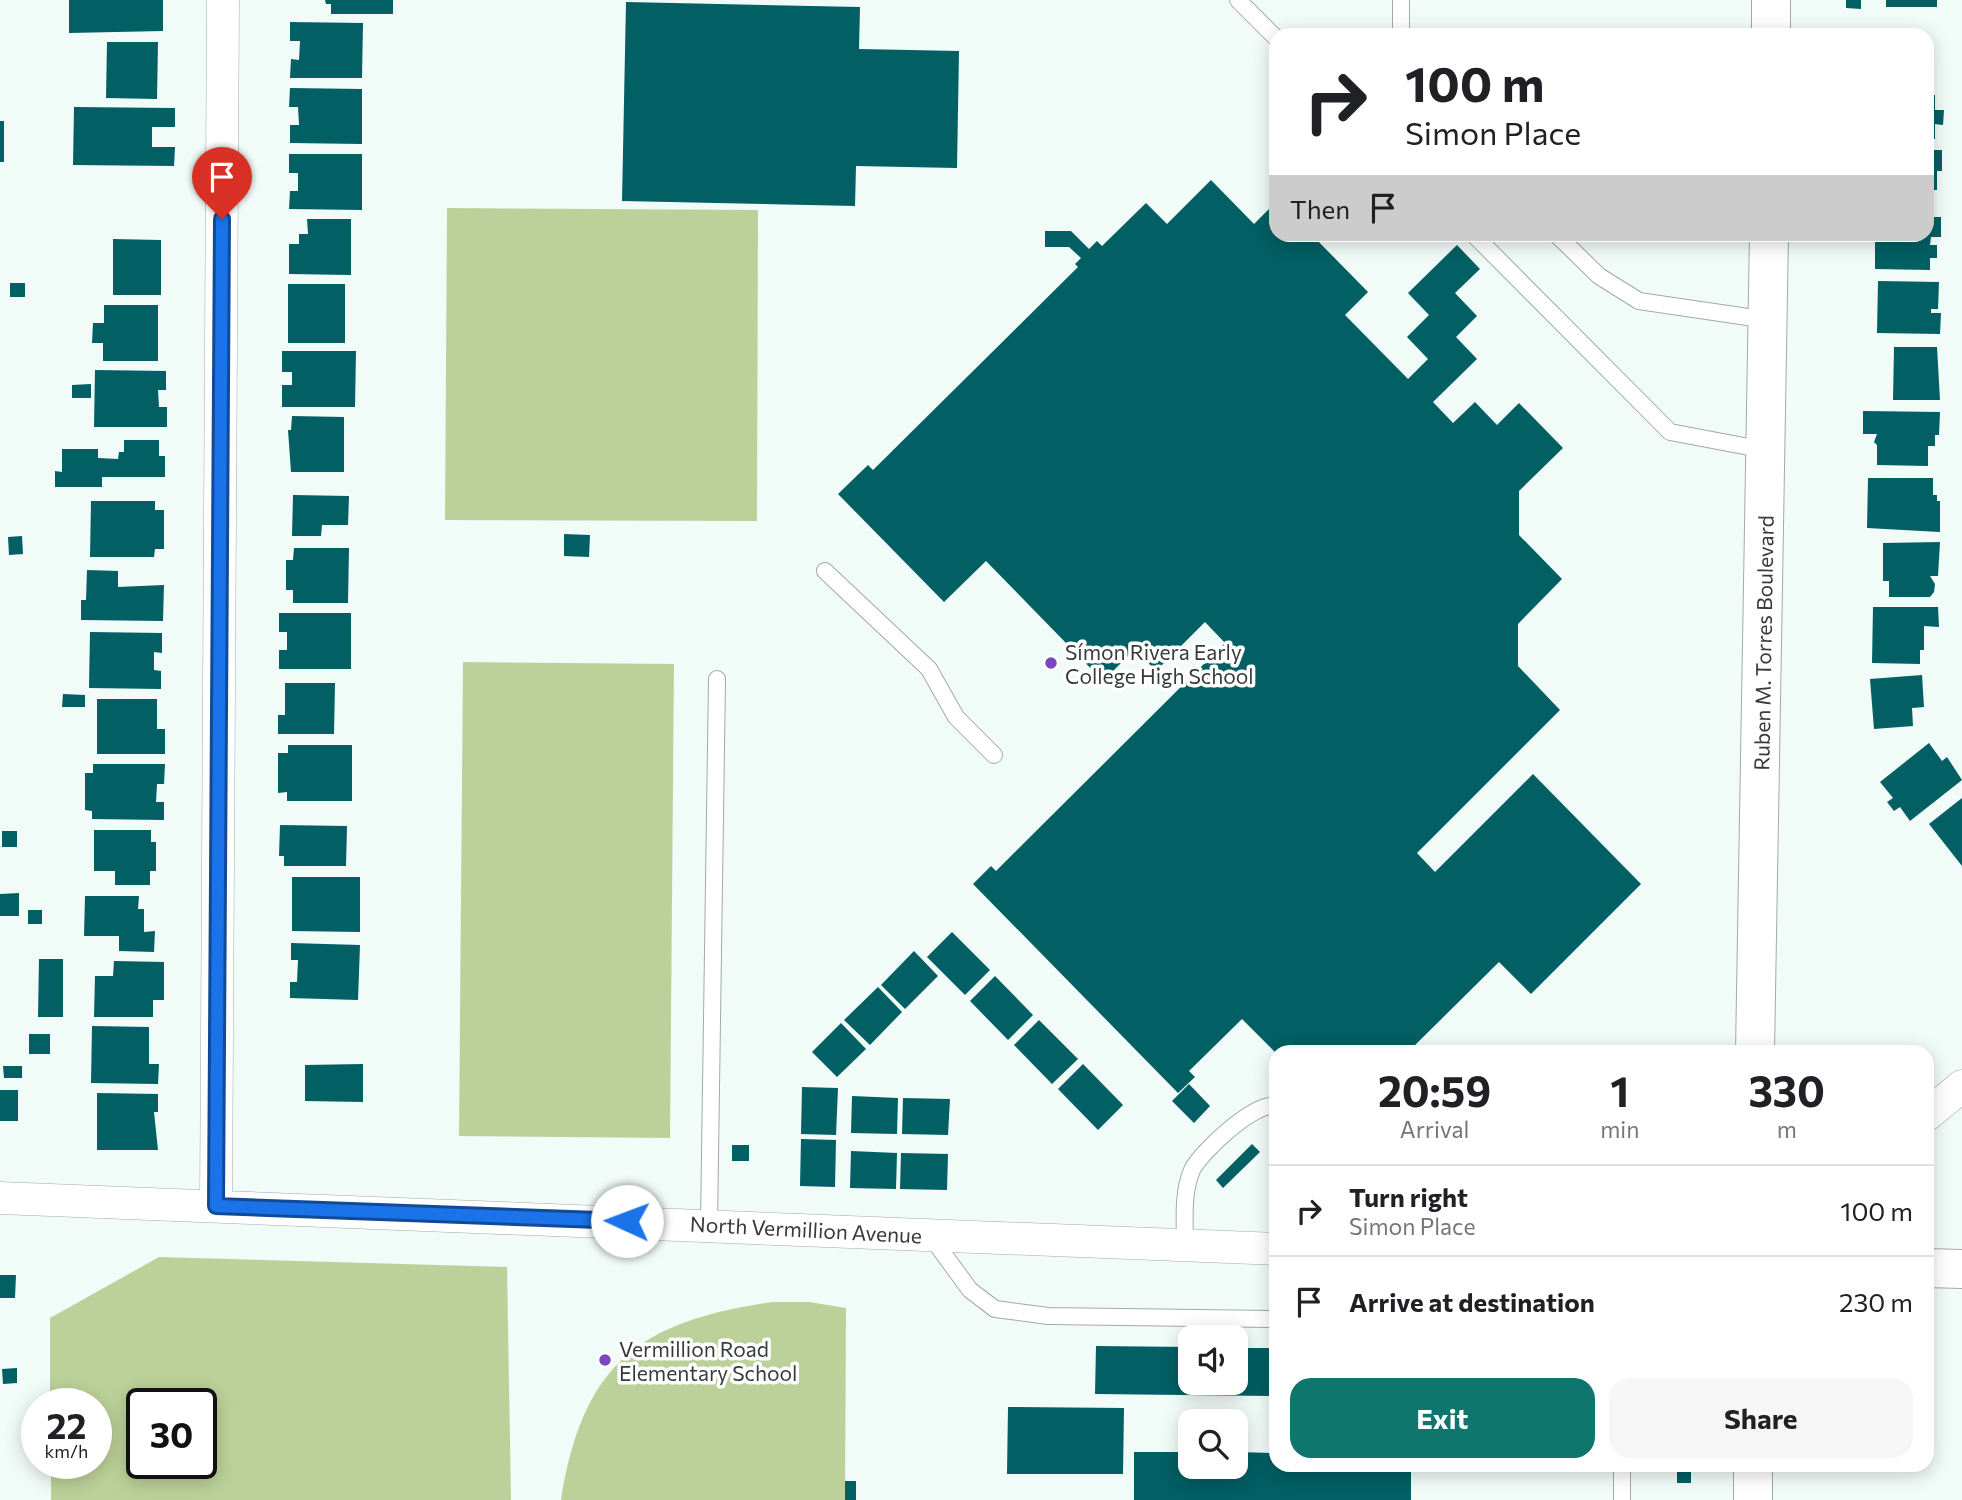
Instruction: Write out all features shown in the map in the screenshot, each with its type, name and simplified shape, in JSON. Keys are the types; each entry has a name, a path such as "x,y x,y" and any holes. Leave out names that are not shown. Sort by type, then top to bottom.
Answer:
{"main road":[{"path":"1771,0 1771,28"},
{"name":"Ruben M. Torres Boulevard","path":"1755,1045 1769,242"},
{"path":"1934,1268 1962,1269"},
{"path":"1753,1472 1753,1500"}],"street":[{"path":"216,1206 223,0"},
{"path":"1934,1109 1962,1086"},
{"name":"North Vermillion Avenue","path":"0,1198 709,1224 1269,1249"}],"lane":[{"path":"1238,0 1269,31"},
{"path":"1401,0 1401,28"},
{"path":"1480,242 1670,432 1767,451"},
{"path":"1564,242 1599,276 1639,301 1768,320"},
{"path":"825,571 929,669 956,717 994,755"},
{"path":"709,1224 717,679"},
{"path":"1185,1246 1186,1195 1193,1169 1243,1116 1269,1104"},
{"path":"929,1234 970,1290 995,1309 1048,1315 1269,1319"},
{"path":"1622,1472 1622,1500"}],"green space":[{"path":"447,208 758,210 757,521 445,520"},
{"path":"463,662 674,664 670,1138 459,1136"},
{"path":"159,1257 507,1267 511,1500 51,1500 51,1479 112,1479 112,1388 50,1388 50,1318"},
{"path":"773,1302 809,1302 846,1308 845,1500 561,1500 571,1453 585,1414 603,1382 625,1357 653,1337 687,1322 727,1310"}],"building":[{"path":"69,0 163,0 163,31 69,33"},
{"path":"325,0 393,0 393,14 331,14 331,4 326,4"},
{"path":"1846,0 1861,0 1861,9 1846,8"},
{"path":"1886,0 1937,0 1937,7 1886,7"},
{"path":"626,2 860,7 859,49 959,51 957,168 856,166 855,206 622,201"},
{"path":"290,22 363,23 362,78 290,78 291,59 299,60 300,41 290,41"},
{"path":"107,42 158,42 157,99 106,98"},
{"path":"290,88 362,89 362,144 290,143 290,125 299,125 298,107 289,107"},
{"path":"1934,95 1935,110 1944,110 1943,125 1935,124 1935,139"},
{"path":"74,107 175,108 175,127 152,127 152,147 175,147 174,166 73,165"},
{"path":"0,121 4,121 4,162 0,162"},
{"path":"1934,150 1942,150 1942,171 1937,171 1937,190 1934,190"},
{"path":"289,154 362,154 362,210 289,209 290,191 298,191 298,173 289,173"},
{"path":"1211,180 1254,224 1269,209 1269,242 1319,242 1368,292 1345,315 1408,379 1428,359 1407,337 1429,315 1408,293 1457,245 1480,269 1455,293 1477,316 1456,337 1477,359 1433,402 1453,423 1475,402 1497,425 1519,403 1563,448 1519,491 1519,535 1562,579 1518,624 1518,666 1560,710 1417,853 1435,872 1533,774 1641,884 1531,994 1499,962 1415,1045 1269,1046 1242,1019 1189,1071 1195,1077 1178,1093 973,884 991,866 996,871 1225,643 1205,622 1156,671 1135,649 1103,681 986,561 944,602 838,494 868,465 873,470 1078,267 1075,264 1081,258 1069,247 1045,247 1045,231 1071,231 1089,249 1097,241 1102,246 1146,203 1167,224"},
{"path":"1934,217 1941,217 1941,237 1934,237"},
{"path":"307,219 351,219 351,275 289,274 289,244 299,244 299,234 308,234"},
{"path":"113,239 161,240 161,295 113,295"},
{"path":"1875,242 1930,242 1930,245 1937,245 1937,258 1930,258 1930,270 1875,269"},
{"path":"1878,281 1939,282 1938,309 1931,309 1931,313 1941,313 1940,334 1877,333"},
{"path":"10,283 25,283 25,297 10,297"},
{"path":"288,284 345,284 345,343 288,343"},
{"path":"104,305 158,305 158,361 103,361 103,343 92,343 93,323 104,323"},
{"path":"1894,347 1937,347 1940,400 1893,400"},
{"path":"282,351 356,351 355,407 282,407 282,385 292,385 292,372 282,372"},
{"path":"95,370 166,371 166,390 158,390 159,407 167,407 167,427 94,427"},
{"path":"91,384 91,398 72,398 72,385"},
{"path":"1863,411 1940,412 1939,435 1935,435 1935,446 1928,446 1928,466 1877,465 1877,445 1874,442 1877,434 1863,434"},
{"path":"292,416 344,417 344,472 291,472 288,430 291,430"},
{"path":"124,440 159,440 159,456 165,456 165,477 102,477 102,487 55,487 55,471 62,472 62,449 98,449 98,458 118,459 119,452 124,452"},
{"path":"1868,478 1933,478 1933,495 1937,495 1937,501 1940,501 1940,532 1867,528"},
{"path":"293,495 349,496 348,525 322,525 321,536 292,536"},
{"path":"91,501 155,501 155,510 164,510 164,549 155,549 154,557 90,557"},
{"path":"564,534 590,535 589,557 564,556"},
{"path":"22,536 23,554 9,555 8,537"},
{"path":"1940,542 1938,576 1930,576 1935,584 1930,597 1889,597 1889,581 1883,581 1883,543"},
{"path":"294,548 349,548 348,603 293,603 293,590 286,590 286,560 293,560"},
{"path":"87,570 118,571 118,587 164,585 163,621 81,620 81,600 86,600"},
{"path":"1873,607 1938,607 1939,627 1924,626 1924,650 1920,650 1920,664 1872,663"},
{"path":"279,613 351,613 351,669 279,669 279,650 287,650 287,632 279,632"},
{"path":"90,632 162,633 162,653 154,652 154,670 161,671 161,689 89,688"},
{"path":"1922,675 1924,707 1912,708 1913,726 1874,729 1870,679"},
{"path":"285,683 335,683 334,734 278,734 278,715 285,715"},
{"path":"63,694 85,695 85,707 62,707"},
{"path":"97,699 157,699 157,729 165,729 165,754 97,754"},
{"path":"1929,743 1942,761 1947,757 1962,780 1910,821 1900,807 1894,811 1887,802 1893,798 1880,782"},
{"path":"288,745 352,745 352,801 287,801 287,792 278,793 278,753 288,753"},
{"path":"93,764 165,764 164,784 157,784 156,802 164,802 164,820 92,819 92,811 85,810 85,773 93,773"},
{"path":"1962,798 1962,866 1929,824"},
{"path":"280,825 347,826 346,866 284,866 284,856 279,856"},
{"path":"94,830 151,830 151,842 156,842 156,871 150,871 150,885 115,885 115,871 94,871"},
{"path":"2,831 17,831 17,847 2,847"},
{"path":"292,877 360,877 360,932 292,931"},
{"path":"19,893 19,916 0,916 0,894"},
{"path":"85,896 139,896 138,909 144,909 144,932 155,931 154,952 119,951 119,936 84,936"},
{"path":"28,910 42,910 42,924 28,924"},
{"path":"952,932 990,970 965,995 927,957"},
{"path":"291,943 360,945 358,1000 290,998 290,982 297,982 298,960 291,960"},
{"path":"914,951 938,976 905,1009 881,985"},
{"path":"39,959 63,959 63,1017 38,1017"},
{"path":"114,961 164,962 164,1000 153,1000 153,1017 94,1017 95,976 113,976"},
{"path":"995,976 1033,1015 1008,1040 970,1001"},
{"path":"878,987 902,1012 870,1045 844,1020"},
{"path":"1039,1020 1078,1059 1052,1084 1014,1045"},
{"path":"841,1023 866,1049 837,1077 812,1052"},
{"path":"92,1026 149,1027 149,1064 159,1064 158,1084 91,1083"},
{"path":"29,1034 50,1034 50,1054 29,1054"},
{"path":"363,1064 363,1102 305,1101 305,1065"},
{"path":"1083,1064 1123,1105 1098,1130 1058,1089"},
{"path":"3,1066 22,1066 22,1078 4,1078"},
{"path":"1189,1084 1210,1106 1194,1123 1172,1101"},
{"path":"802,1087 838,1088 836,1135 801,1134"},
{"path":"0,1090 18,1090 18,1121 0,1121"},
{"path":"97,1093 158,1094 158,1112 154,1112 158,1150 97,1150"},
{"path":"852,1096 898,1098 897,1134 851,1133"},
{"path":"903,1098 950,1099 948,1135 902,1134"},
{"path":"801,1139 836,1140 835,1187 800,1186"},
{"path":"1252,1144 1260,1152 1223,1188 1216,1180"},
{"path":"732,1145 749,1145 749,1161 732,1161"},
{"path":"851,1151 897,1153 896,1189 850,1188"},
{"path":"901,1153 948,1154 947,1190 900,1189"},
{"path":"0,1275 16,1275 15,1298 0,1298"},
{"path":"1096,1346 1178,1347 1178,1395 1095,1394"},
{"path":"1248,1348 1269,1348 1269,1396 1185,1395 1248,1395"},
{"path":"17,1368 17,1383 3,1384 2,1369"},
{"path":"1008,1407 1124,1408 1123,1474 1007,1474"},
{"path":"1134,1452 1178,1452 1178,1479 1248,1479 1248,1452 1269,1453 1269,1472 1411,1472 1411,1500 1134,1500"},
{"path":"1677,1472 1691,1472 1691,1483 1677,1483"},
{"path":"845,1481 856,1481 856,1500 845,1500"}],"place":[{"name":"Símon Rivera Early College High School","path":"1051,663"},
{"name":"Vermillion Road Elementary School","path":"605,1360"}],"route":[{"path":"222,219 216,1206 627,1221"}]}
